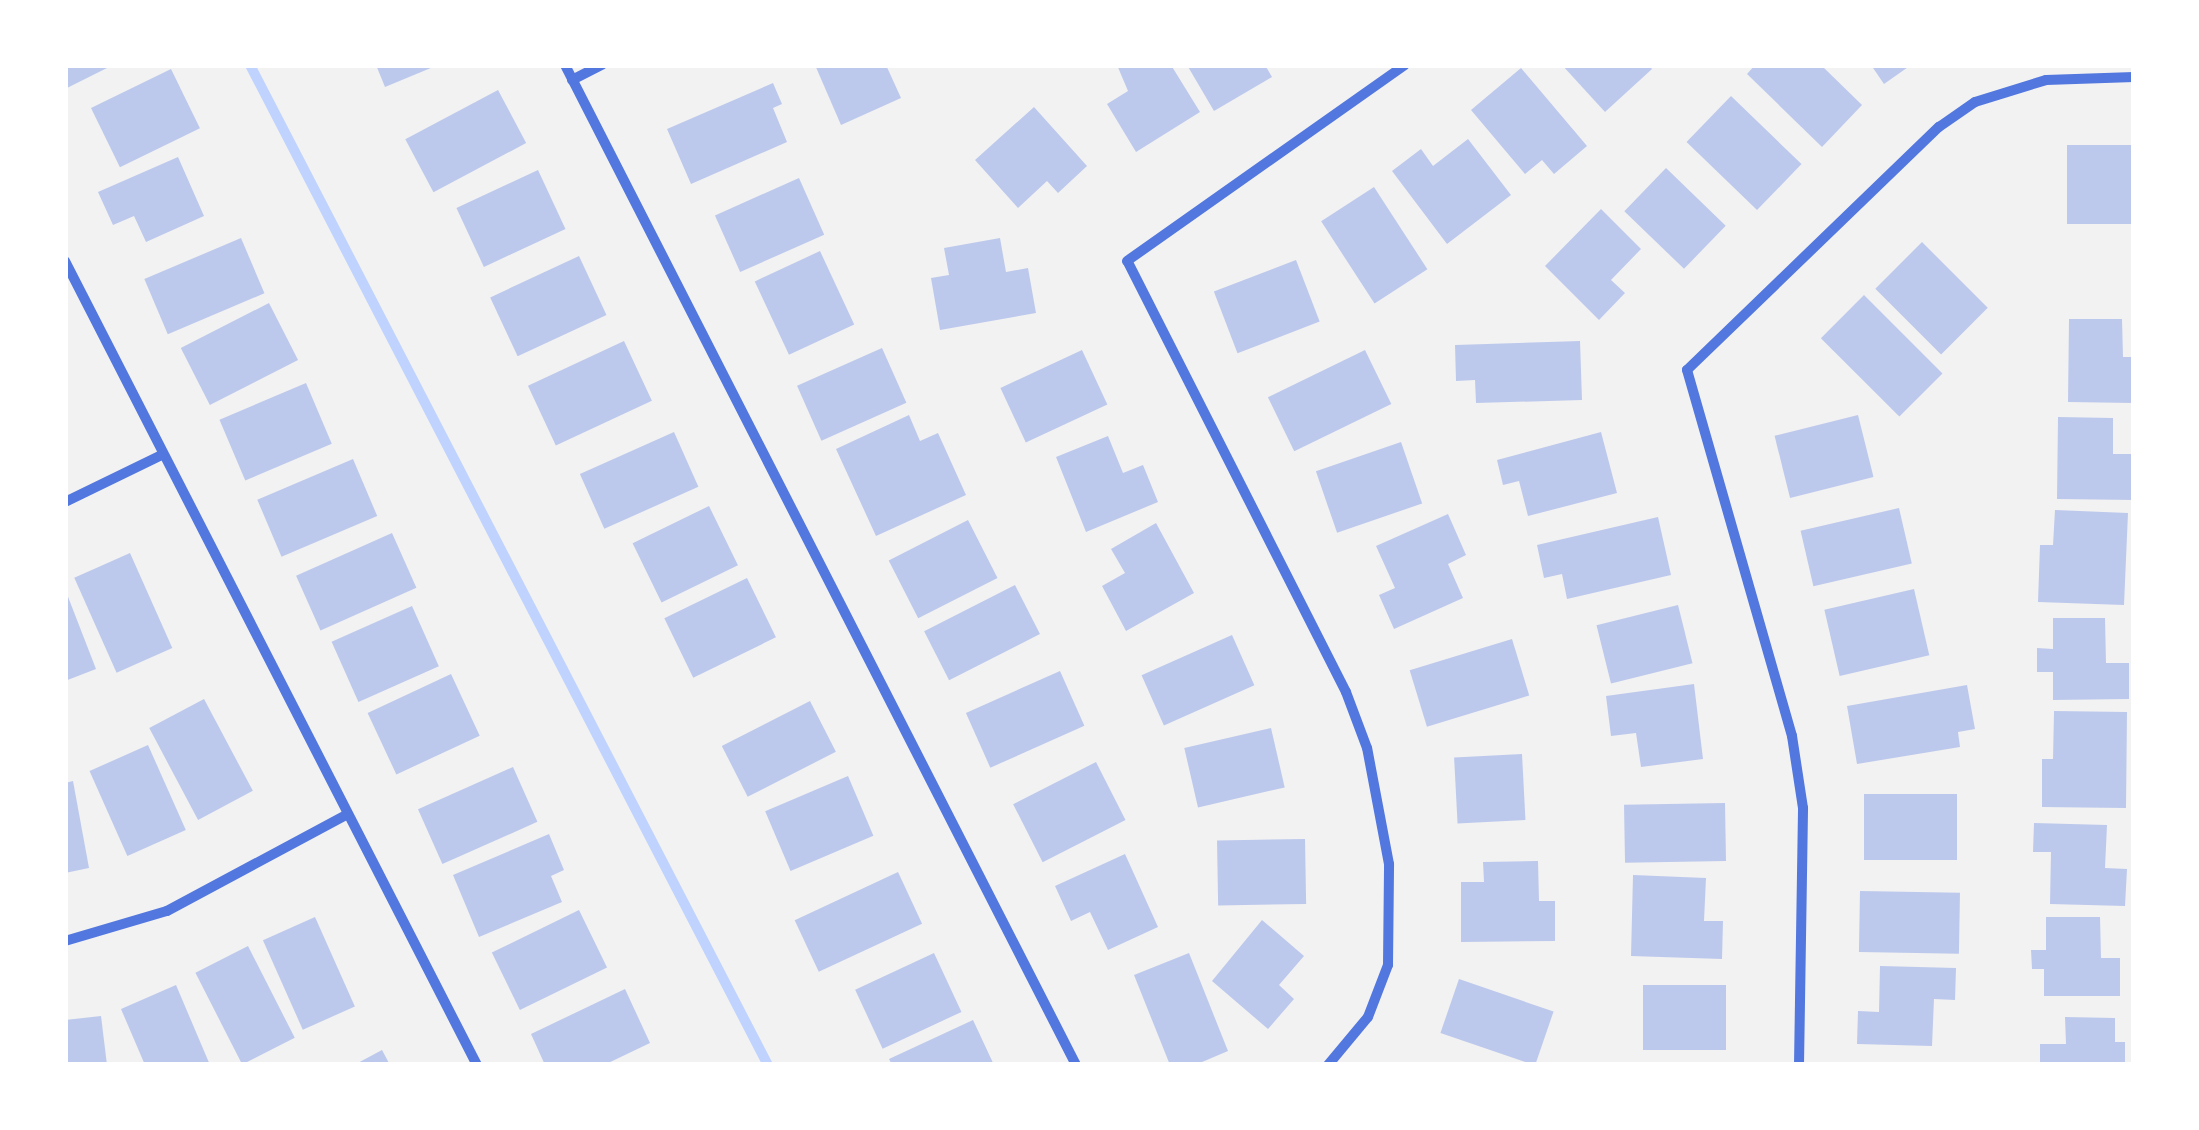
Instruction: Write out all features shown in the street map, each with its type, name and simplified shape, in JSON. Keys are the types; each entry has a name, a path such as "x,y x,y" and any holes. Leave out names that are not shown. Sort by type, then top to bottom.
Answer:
{"street":[{"path":"565,65 1076,1065"},
{"path":"572,80 602,65"},
{"path":"1328,1065 1368,1017 1388,965 1389,864 1367,748 1346,692 1128,261 1405,65"},
{"path":"1799,1065 1802,808 1792,736 1687,370 1939,127 1975,102 2046,80 2134,77"},
{"path":"65,261 476,1065"},
{"path":"65,502 162,455"},
{"path":"65,942 167,911 348,814"}],"building":[{"path":"65,65 113,65 65,89"},
{"path":"376,65 438,65 385,87"},
{"path":"815,65 886,65 901,98 841,125"},
{"path":"1117,65 1171,65 1200,112 1136,152 1107,104 1128,91"},
{"path":"1187,65 1265,65 1272,77 1214,111"},
{"path":"1562,65 1649,65 1652,69 1605,112"},
{"path":"1755,65 1821,65 1862,105 1822,147 1747,74"},
{"path":"1871,65 1911,65 1884,84"},
{"path":"1521,68 1587,146 1554,174 1542,160 1525,174 1471,110"},
{"path":"171,69 200,128 120,167 91,108"},
{"path":"773,83 782,104 773,108 787,142 691,184 667,129"},
{"path":"498,90 526,143 433,192 405,139"},
{"path":"1731,96 1801,164 1757,210 1687,142"},
{"path":"1034,107 1087,166 1058,193 1047,181 1018,208 975,160"},
{"path":"1468,139 1511,195 1447,244 1392,171 1421,149 1433,166"},
{"path":"2067,145 2134,145 2134,224 2067,224"},
{"path":"178,157 204,216 146,242 134,216 113,225 98,192"},
{"path":"1666,168 1726,226 1684,269 1624,211"},
{"path":"538,170 565,229 484,267 456,208"},
{"path":"799,178 824,235 740,272 715,215"},
{"path":"1374,187 1427,269 1375,304 1321,221"},
{"path":"1601,209 1641,249 1611,280 1625,293 1599,320 1545,266"},
{"path":"241,238 264,293 168,334 144,279"},
{"path":"1000,238 1006,272 1028,268 1036,313 940,330 931,278 949,275 944,248"},
{"path":"1922,242 1988,308 1941,354 1875,289"},
{"path":"820,251 854,324 789,355 755,281"},
{"path":"579,256 606,315 518,356 490,297"},
{"path":"1296,260 1320,322 1237,353 1214,292"},
{"path":"1864,295 1942,373 1899,417 1821,338"},
{"path":"269,303 298,360 210,405 181,348"},
{"path":"2069,319 2122,319 2123,357 2134,357 2134,403 2068,402"},
{"path":"624,341 652,401 556,446 528,386"},
{"path":"1580,341 1582,400 1476,403 1475,380 1456,381 1455,345"},
{"path":"882,348 906,403 821,441 797,386"},
{"path":"1082,350 1107,404 1026,442 1000,388"},
{"path":"1365,350 1391,404 1294,451 1268,397"},
{"path":"306,383 332,444 245,480 219,420"},
{"path":"909,415 920,441 938,433 966,495 876,536 836,449"},
{"path":"1858,415 1873,477 1790,498 1775,436"},
{"path":"2058,417 2113,418 2113,454 2134,454 2134,500 2057,499"},
{"path":"674,432 698,487 604,529 580,474"},
{"path":"1601,432 1617,493 1528,516 1519,481 1503,485 1497,460"},
{"path":"1108,436 1123,473 1143,465 1158,502 1086,532 1056,457"},
{"path":"1401,442 1422,503 1337,533 1316,471"},
{"path":"353,459 377,516 281,557 257,500"},
{"path":"709,506 738,565 662,603 633,543"},
{"path":"1899,508 1912,564 1813,586 1801,531"},
{"path":"2055,510 2128,513 2124,605 2038,602 2040,545 2053,545"},
{"path":"1448,514 1466,555 1448,564 1463,598 1394,629 1379,595 1395,588 1376,546"},
{"path":"1658,517 1671,575 1567,599 1562,574 1544,578 1537,545"},
{"path":"968,520 998,578 918,618 889,560"},
{"path":"1156,523 1194,593 1126,631 1102,586 1125,573 1111,549"},
{"path":"392,533 416,588 320,631 296,576"},
{"path":"130,553 172,648 117,673 74,578"},
{"path":"747,578 776,637 693,678 664,618"},
{"path":"1015,585 1040,634 949,680 924,631"},
{"path":"65,589 96,669 65,681"},
{"path":"1914,589 1929,655 1840,676 1824,610"},
{"path":"1678,605 1693,663 1611,684 1596,625"},
{"path":"412,606 439,666 358,702 332,642"},
{"path":"2053,618 2105,618 2106,663 2129,663 2129,699 2053,700 2053,672 2037,672 2037,648 2053,649"},
{"path":"1232,635 1254,685 1164,726 1142,675"},
{"path":"1512,639 1529,695 1427,727 1410,670"},
{"path":"1060,671 1084,726 990,768 966,713"},
{"path":"451,674 480,736 396,775 368,713"},
{"path":"1694,684 1703,759 1641,767 1636,733 1611,736 1606,696"},
{"path":"1967,685 1975,729 1958,732 1960,747 1857,764 1847,706"},
{"path":"204,699 253,791 198,820 149,728"},
{"path":"810,701 836,752 748,797 722,746"},
{"path":"2054,711 2127,712 2126,808 2042,807 2042,759 2053,759"},
{"path":"1271,728 1285,787 1198,807 1184,748"},
{"path":"148,745 186,830 127,856 90,771"},
{"path":"1522,754 1525,820 1458,823 1454,758"},
{"path":"1096,762 1126,820 1043,862 1013,804"},
{"path":"513,767 537,822 442,864 418,809"},
{"path":"848,776 873,836 791,871 765,811"},
{"path":"73,781 89,868 65,873 65,783"},
{"path":"1864,794 1957,794 1957,860 1864,860"},
{"path":"1725,803 1726,861 1625,863 1624,805"},
{"path":"2034,823 2107,825 2105,868 2127,869 2125,906 2050,904 2051,852 2033,852"},
{"path":"549,834 564,870 551,876 562,902 479,937 453,875"},
{"path":"1305,839 1306,904 1218,906 1217,841"},
{"path":"1125,854 1158,927 1108,950 1090,912 1071,921 1055,886"},
{"path":"1538,861 1539,901 1555,901 1555,941 1461,942 1461,882 1484,882 1483,862"},
{"path":"898,872 922,924 819,972 795,920"},
{"path":"1633,875 1706,878 1704,921 1723,921 1722,959 1631,956"},
{"path":"1860,891 1960,893 1959,954 1859,952"},
{"path":"579,910 607,968 520,1010 492,953"},
{"path":"315,917 355,1007 303,1030 263,940"},
{"path":"2046,917 2100,917 2101,958 2120,958 2120,996 2044,996 2044,969 2032,969 2031,950 2046,950"},
{"path":"1262,920 1304,956 1279,985 1294,999 1268,1029 1212,981"},
{"path":"248,946 295,1038 242,1065 195,973"},
{"path":"934,953 961,1012 883,1049 855,990"},
{"path":"1189,953 1228,1051 1195,1065 1170,1065 1134,975"},
{"path":"1880,966 1956,968 1955,1000 1934,999 1932,1046 1857,1044 1858,1011 1879,1012"},
{"path":"1459,979 1554,1012 1535,1065 1440,1033"},
{"path":"176,985 210,1065 145,1065 121,1009"},
{"path":"1643,985 1726,985 1726,1050 1643,1050"},
{"path":"625,989 650,1043 604,1065 545,1065 531,1034"},
{"path":"101,1016 107,1065 65,1065 65,1020"},
{"path":"2065,1017 2115,1018 2115,1042 2125,1042 2125,1065 2040,1065 2040,1044 2066,1044"},
{"path":"973,1020 994,1065 892,1065 889,1059"},
{"path":"382,1050 390,1065 354,1065"}],"waterway":[{"path":"250,65 768,1065"}]}
